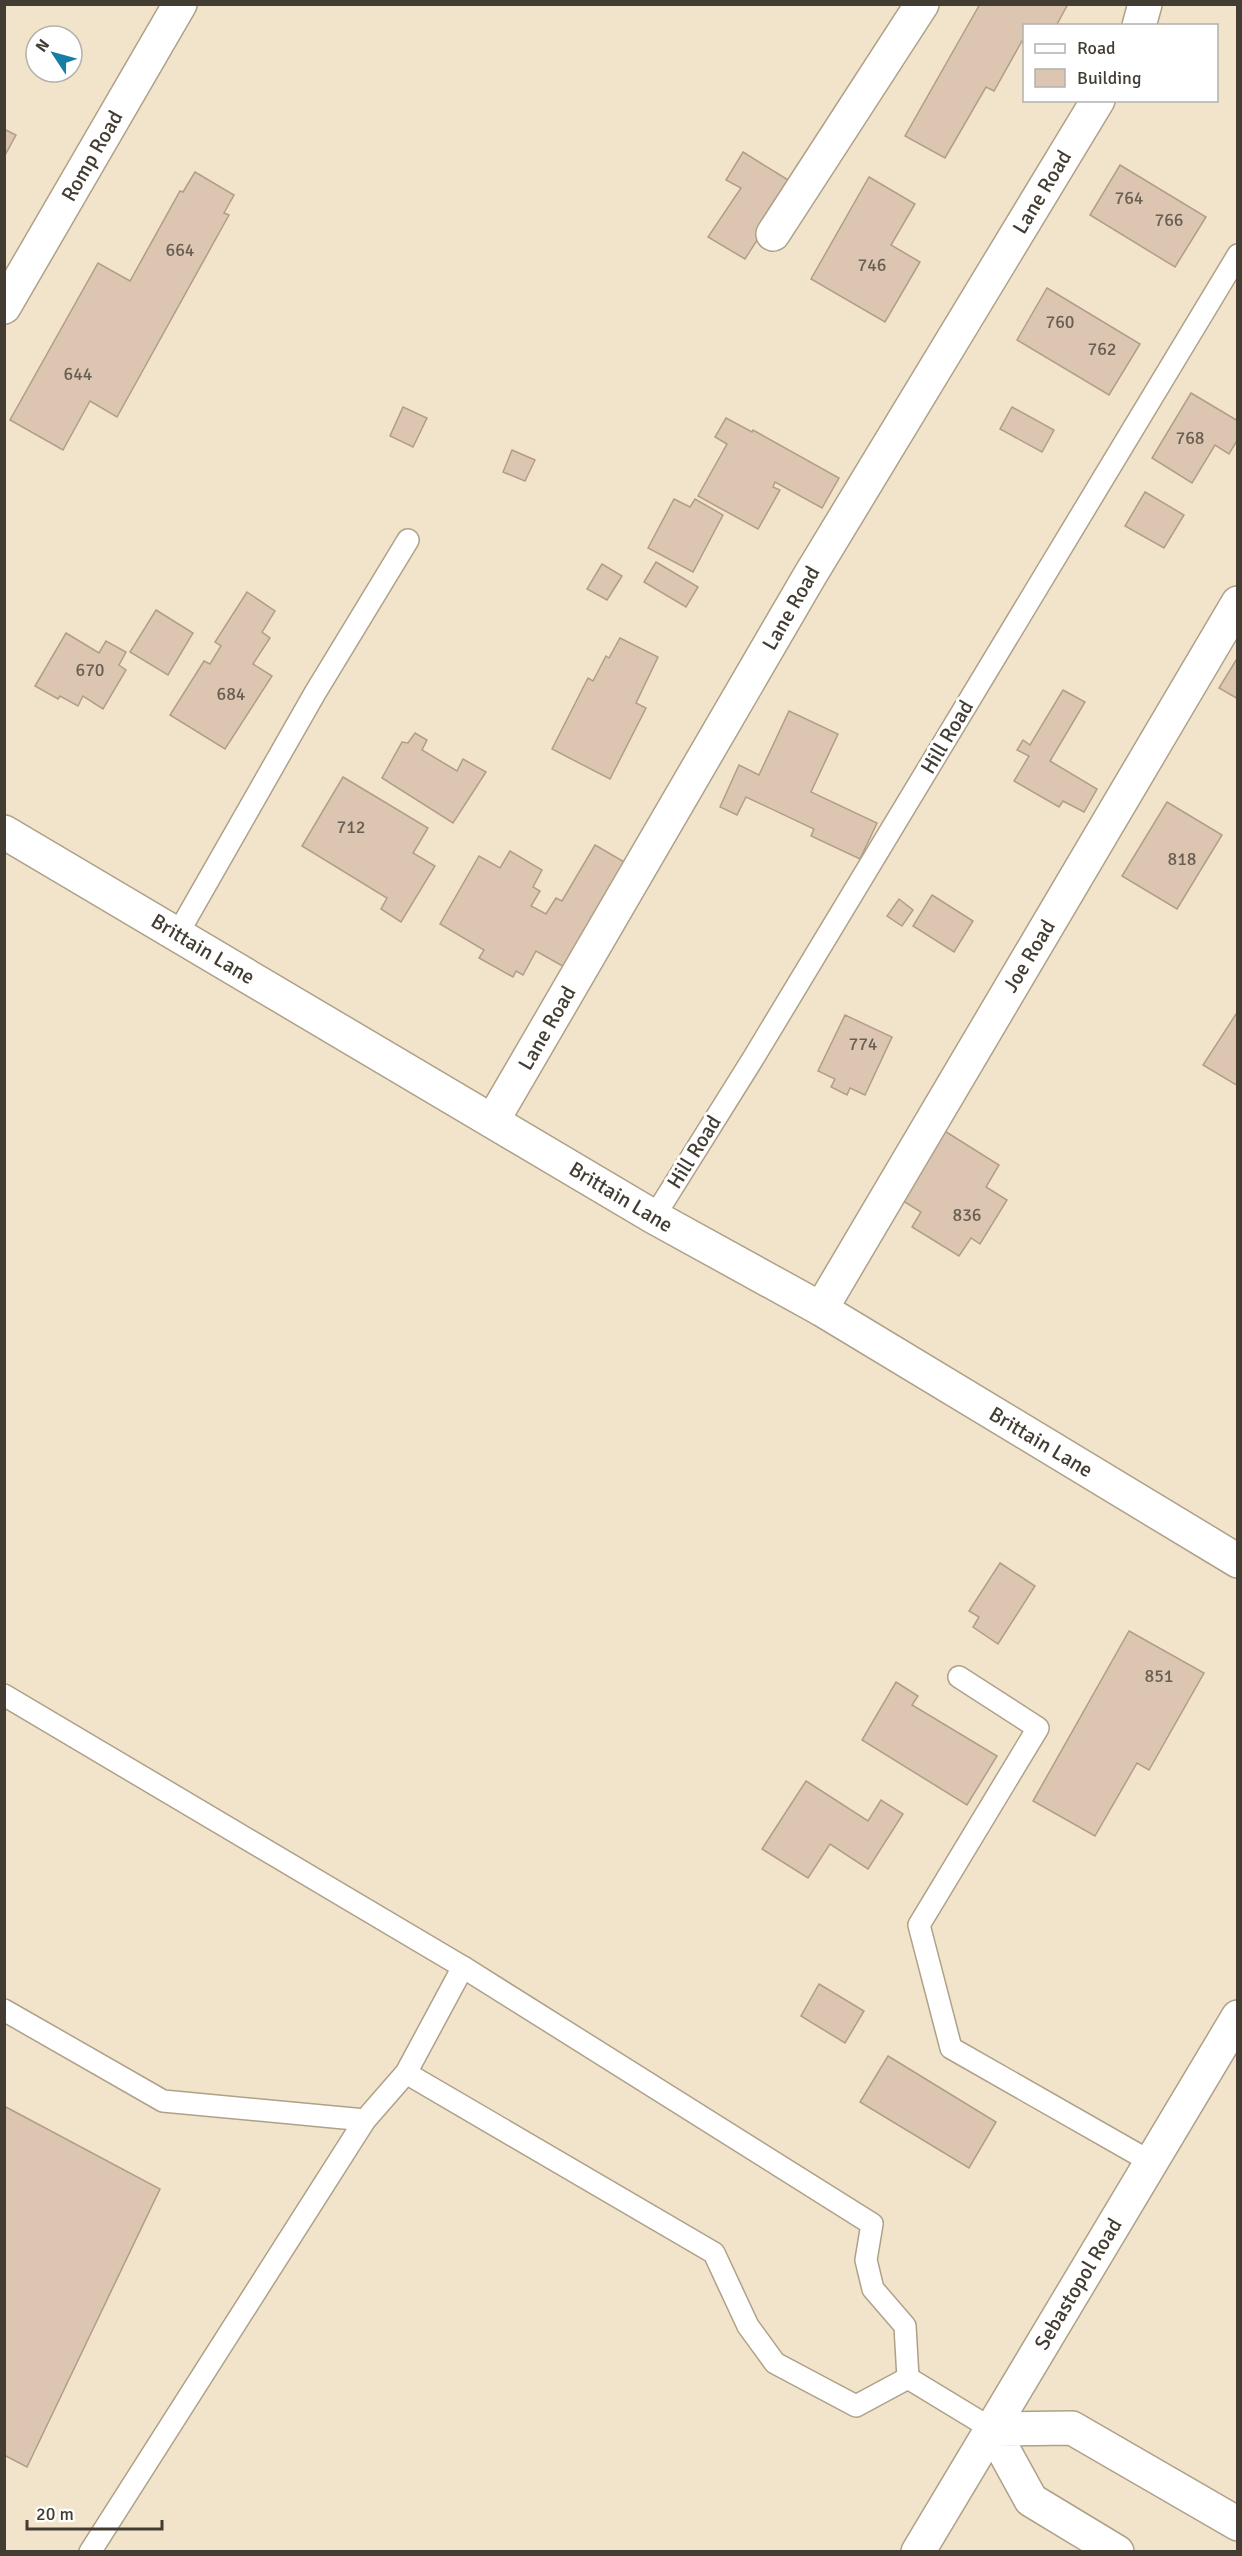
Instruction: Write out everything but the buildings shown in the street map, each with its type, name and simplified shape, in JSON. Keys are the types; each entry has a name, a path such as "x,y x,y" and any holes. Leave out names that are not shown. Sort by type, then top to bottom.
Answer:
{"street":[{"name":"Romp Road","path":"4,307 180,4"},
{"path":"773,234 922,4"},
{"path":"1140,24 1145,4"},
{"name":"Lane Road","path":"493,1120 809,577 1097,102"},
{"name":"Joe Road","path":"821,1309 1238,603"},
{"name":"Brittain Lane","path":"4,832 654,1217 821,1309 1238,1561"},
{"name":"Sebastopol Road","path":"918,2552 1238,2017"},
{"path":"1118,2552 1030,2500 992,2429 1072,2427 1238,2524"}],"lane":[{"name":"Hill Road","path":"654,1217 754,1057 1238,255"},
{"path":"177,934 315,693 408,540"},
{"path":"960,1677 1038,1728 919,1925 951,2048 1151,2162"},
{"path":"4,1695 464,1967 872,2224 866,2260 873,2289 905,2326 908,2378"},
{"path":"90,2552 364,2120 406,2073 464,1967"},
{"path":"4,2010 163,2101 364,2120"},
{"path":"406,2073 714,2253 748,2326 775,2363 856,2406 908,2378"},
{"path":"908,2378 992,2429"}]}
